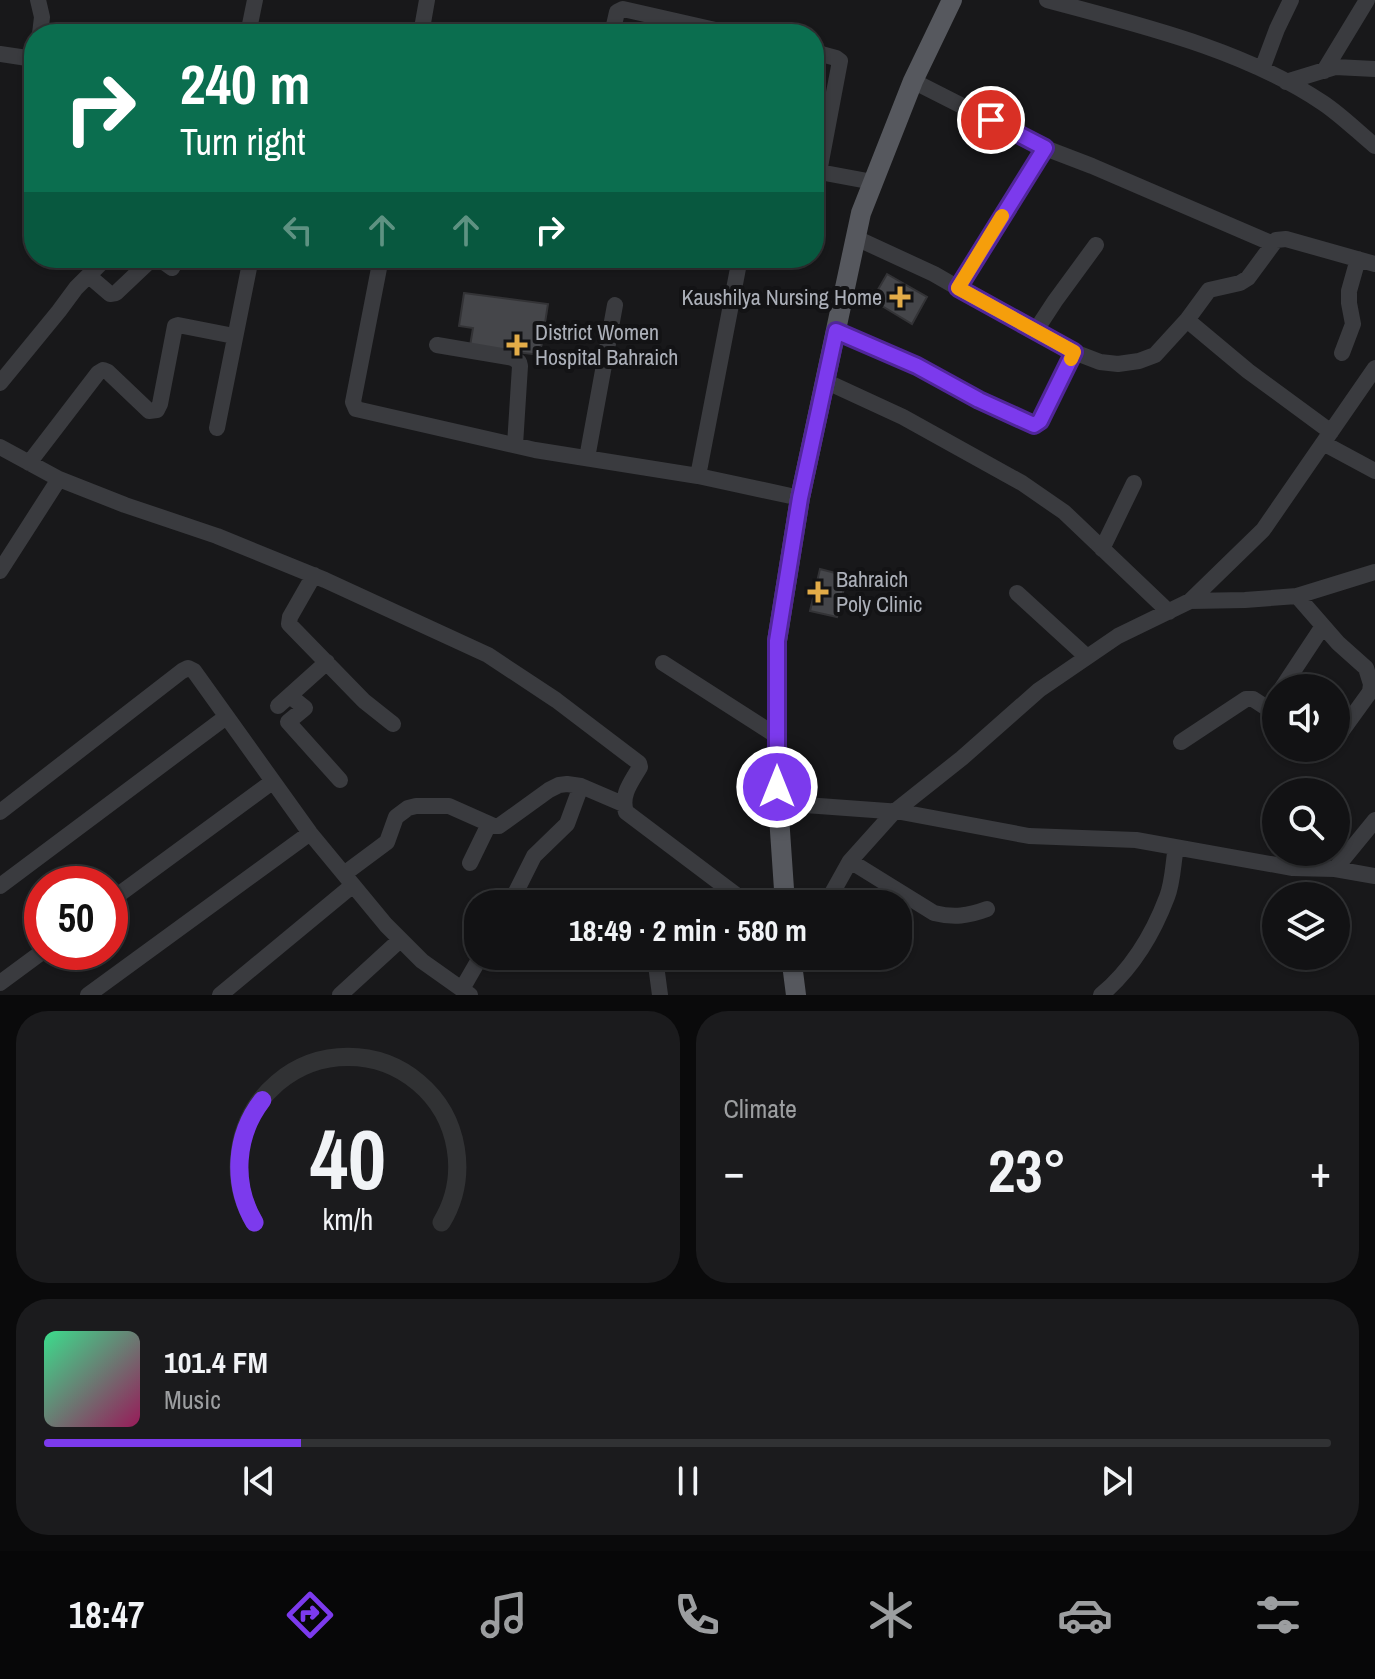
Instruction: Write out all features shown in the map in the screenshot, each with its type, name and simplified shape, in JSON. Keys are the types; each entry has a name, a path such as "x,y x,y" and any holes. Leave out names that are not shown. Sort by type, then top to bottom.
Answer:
{"main road":[{"path":"784,890 778,803 777,641 800,498 861,213 913,81 952,0"},
{"path":"793,970 796,995"}],"street":[{"path":"38,0 41,24"},
{"path":"250,24 255,0"},
{"path":"423,24 427,0"},
{"path":"1047,0 1152,28 1262,69 1324,103 1375,146"},
{"path":"1262,69 1291,0"},
{"path":"1324,71 1367,0"},
{"path":"614,24 617,12 623,9 689,24"},
{"path":"0,54 24,58"},
{"path":"824,55 840,61 824,134"},
{"path":"1286,82 1335,67 1375,69"},
{"path":"913,81 1045,148 1273,244"},
{"path":"958,288 1045,148"},
{"path":"824,173 873,182"},
{"path":"856,238 934,274 1074,352 1100,362 1118,364 1155,355 1209,290 1240,283 1248,278 1276,240 1286,239 1367,262 1349,291 1353,324 1342,353"},
{"path":"1036,330 1096,245"},
{"path":"0,383 67,298 97,268"},
{"path":"89,276 110,294 116,293 144,268"},
{"path":"217,428 249,268"},
{"path":"379,268 353,402 356,409 515,445 698,476 800,498"},
{"path":"698,476 738,268"},
{"path":"587,458 615,305"},
{"path":"1187,320 1327,437 1375,471"},
{"path":"29,463 98,373 103,370 108,372 149,411 154,411 160,404 175,326 234,336"},
{"path":"836,331 917,366 979,400 1034,425 1040,421 1074,352"},
{"path":"437,345 513,358 519,362 515,445"},
{"path":"834,890 850,861 894,812 962,758 1039,690 1118,636 1190,601 1263,530 1375,368"},
{"path":"825,381 903,417 1022,483 1064,512 1169,612"},
{"path":"0,447 59,479 314,575 488,655 556,700 639,763 640,767 623,797 626,812 729,890"},
{"path":"0,571 59,479"},
{"path":"1102,549 1134,483"},
{"path":"1190,601 1297,596 1375,572"},
{"path":"314,575 289,624 364,701 393,724"},
{"path":"1017,593 1087,657"},
{"path":"1297,596 1347,653 1366,668 1370,692 1350,720"},
{"path":"1291,674 1323,626"},
{"path":"327,662 284,701 305,708 288,722 340,780"},
{"path":"663,663 777,736"},
{"path":"0,812 188,668 194,671 310,833 400,940 422,961 466,992 475,970"},
{"path":"1181,742 1246,699 1262,703"},
{"path":"0,886 226,717"},
{"path":"128,888 272,782"},
{"path":"220,995 349,880 387,842 396,817 408,808 449,806 494,826 503,824 549,790 567,784 595,791 623,804"},
{"path":"517,890 534,856 567,824 581,786"},
{"path":"778,803 894,812 1029,836 1136,840 1293,868 1335,869 1375,876"},
{"path":"1335,869 1375,820"},
{"path":"470,863 489,824"},
{"path":"88,995 310,833"},
{"path":"1101,995 1131,964 1148,940 1168,895 1176,847"},
{"path":"850,861 934,913 964,917 987,909"},
{"path":"340,995 400,940"},
{"path":"0,983 24,965"},
{"path":"657,970 660,995"}],"building":[{"path":"887,274 927,297 912,324 872,300"},
{"path":"464,293 548,304 540,355 470,346 473,328 459,326"},
{"path":"820,569 847,576 837,617 810,611"}],"slow traffic":[{"path":"1002,216 958,288 1074,352 1071,359"}],"place":[{"name":"Kaushilya Nursing Home","path":"900,297"},
{"name":"District Women Hospital Bahraich","path":"517,345"},
{"name":"Bahraich Poly Clinic","path":"818,592"}],"route":[{"path":"777,787 777,641 800,498 836,331 917,366 979,400 1034,425 1040,421 1074,352 958,288 1045,148 991,120"}]}
